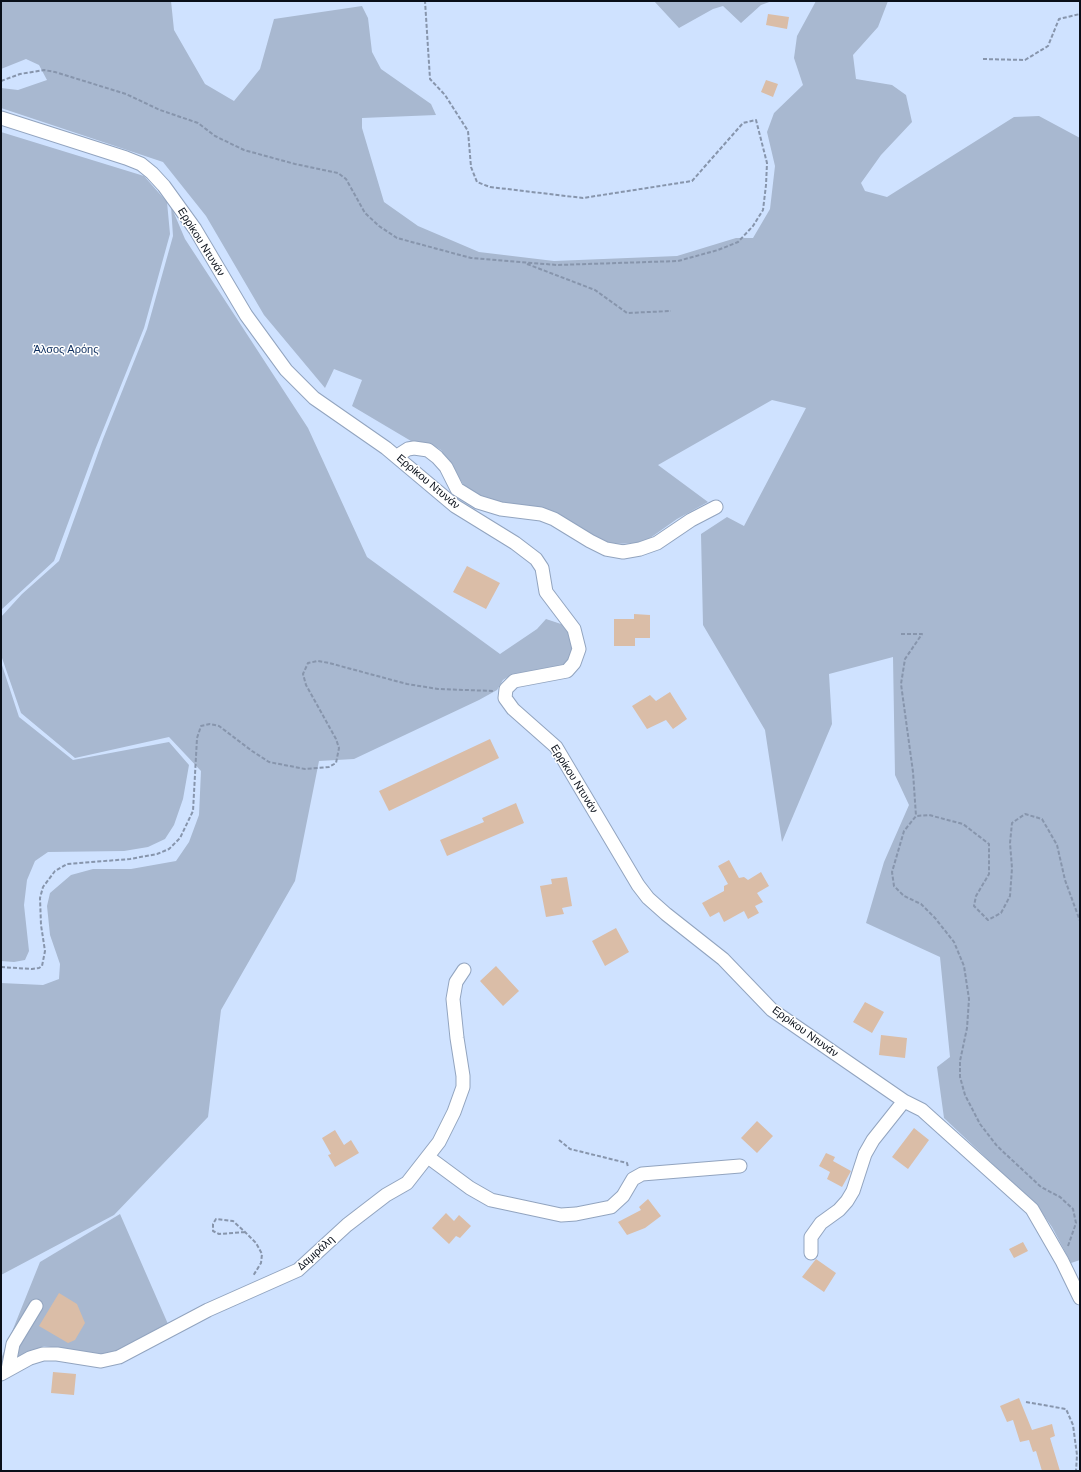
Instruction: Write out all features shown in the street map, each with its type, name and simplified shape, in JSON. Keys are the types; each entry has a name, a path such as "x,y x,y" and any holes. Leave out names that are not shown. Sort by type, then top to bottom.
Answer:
{"street":[{"name":"Ερρίκου Ντυνάν","path":"1,118 126,158 140,164 152,173 164,186 194,229 246,315 286,370 314,398 397,456 455,506 515,543 536,559 542,568 544,587 548,597 574,629 579,649 571,668 558,674 519,679 508,685 505,692 506,701 556,747 627,867 648,898 679,925 723,959 772,1010 904,1101 922,1110 955,1138 1032,1209 1062,1261 1080,1298"},
{"path":"397,456 408,449 414,448 428,450 437,457 446,468 457,489 478,502 501,509 541,514 554,519 606,549 623,552 640,550 657,543 691,520 716,507"},
{"name":"Δαμιράλη","path":"5,1372 30,1358 48,1353 97,1360 114,1359 199,1315 287,1276 306,1265 347,1225 386,1195 407,1183 428,1158 447,1128 463,1087 463,1076 453,999 456,982 464,970"},
{"path":"812,1253 810,1237 821,1224 839,1210 847,1201 853,1191 865,1154 873,1140 904,1101"},
{"path":"428,1158 470,1188 491,1200 553,1215 573,1215 610,1207 623,1196 633,1179 648,1173 688,1172 740,1166"},
{"path":"5,1372 13,1344 36,1306"}],"path":[{"path":"1,81 20,74 44,70 126,94 160,110 198,123 215,136 244,150 296,164 338,173 346,180 365,213 379,226 397,238 471,258 557,265 678,261 718,250 738,242 753,226 763,210 767,163 756,120 743,123 692,181 583,198 490,187 478,182 471,167 468,131 445,95 430,79 425,1"},
{"path":"983,59 1025,60 1048,46 1059,19 1080,14"},
{"path":"524,262 595,290 627,313 671,311"},
{"path":"900,634 922,634 905,659 902,684 913,772 916,816 904,832 892,872 894,886 904,896 922,904 954,942 964,966 969,999 967,1028 960,1061 960,1077 965,1095 980,1124 1001,1150 1041,1186 1060,1197 1073,1209 1076,1223 1072,1239 1062,1261"},
{"path":"1,967 32,969 42,966 45,951 40,919 40,898 43,887 55,871 67,864 130,859 157,854 169,849 180,838 193,811 197,738 201,726 210,724 219,726 252,751 270,762 305,769 329,767 336,763 339,748 336,738 306,685 303,674 308,663 323,662 415,686 438,689 505,692"},
{"path":"916,816 930,815 963,824 989,844 989,874 976,896 974,906 988,920 1001,913 1010,896 1012,868 1010,843 1012,823 1025,814 1042,819 1057,844 1065,880 1080,921"},
{"path":"559,1140 570,1149 627,1163 633,1179"},
{"path":"243,1295 261,1263 262,1254 256,1243 245,1232 233,1221 216,1219 213,1224 214,1231 219,1234 245,1232"},
{"path":"1026,1402 1066,1409 1073,1425 1077,1456 1076,1471"}],"green space":[{"path":"1,1 171,1 174,30 205,84 234,101 260,69 274,19 362,6 368,18 372,52 381,69 431,104 436,115 362,118 362,128 384,202 418,226 479,252 554,261 677,256 736,238 753,238 770,209 775,166 767,132 774,113 803,85 794,58 797,36 816,1 888,1 878,27 853,55 856,79 892,85 906,95 912,122 881,155 861,183 865,191 887,197 1014,117 1039,116 1080,138 1080,1260 1071,1263 1052,1227 1038,1207 944,1118 937,1067 950,1057 940,957 866,923 884,862 909,805 895,775 893,657 829,674 832,724 782,842 765,730 703,625 701,534 727,517 744,526 806,408 772,400 658,465 708,502 677,519 643,543 612,544 595,537 579,526 553,512 505,504 472,492 463,484 441,450 431,444 411,441 352,406 362,380 334,369 325,388 264,315 206,216 163,162 1,108 1,88 18,90 47,80 39,65 26,59 1,69"},
{"path":"654,1 772,1 761,5 741,23 723,6 713,9 679,28"},
{"name":"Άλσος Αρόης","path":"1,132 144,176 167,202 170,234 144,328 95,450 54,561 1,610"},
{"path":"171,206 185,239 308,428 367,557 500,654 537,629 546,619 564,625 568,628 574,653 563,666 511,675 503,680 497,690 479,700 354,759 319,761 295,881 221,1010 208,1117 114,1215 1,1275 1,983 43,985 59,979 60,964 50,935 47,906 50,893 71,875 93,869 131,869 176,861 189,842 199,815 201,771 169,737 75,758 21,713 1,655 1,617 22,594 59,561 103,439 147,329 173,236"},
{"path":"1,662 19,717 73,760 169,742 189,765 183,799 174,825 165,839 148,847 124,851 48,852 35,861 27,880 24,905 29,951 25,960 14,962 1,961"},
{"path":"120,1214 168,1324 108,1355 44,1346 1,1365 1,1359 40,1262"}],"building":[{"path":"768,14 789,17 787,29 766,25"},
{"path":"766,80 778,84 773,97 761,92"},
{"path":"467,566 500,583 486,609 453,592"},
{"path":"634,614 650,615 650,638 635,638 635,646 614,646 614,619 634,619"},
{"path":"670,692 687,719 673,729 666,720 647,729 632,706 650,695 656,701"},
{"path":"490,739 499,758 389,811 379,791"},
{"path":"516,803 524,823 447,856 440,840 484,822 482,818"},
{"path":"729,860 739,878 744,877 748,880 761,872 769,886 757,893 763,902 755,906 759,913 748,919 744,911 724,922 719,912 710,917 702,903 724,891 724,886 728,884 718,866"},
{"path":"567,877 572,906 562,908 564,914 546,917 540,886 552,884 551,879"},
{"path":"616,928 629,952 605,966 592,941"},
{"path":"496,966 519,991 503,1006 480,981"},
{"path":"865,1002 884,1012 872,1033 853,1022"},
{"path":"881,1035 907,1038 905,1058 879,1055"},
{"path":"757,1121 773,1136 757,1153 741,1138"},
{"path":"914,1128 929,1140 908,1169 892,1157"},
{"path":"335,1130 344,1145 351,1140 359,1153 335,1167 328,1155 331,1154 322,1138"},
{"path":"826,1153 835,1157 833,1161 851,1171 842,1187 827,1179 830,1172 819,1166"},
{"path":"648,1199 661,1216 645,1228 627,1235 618,1222 641,1210 639,1207"},
{"path":"446,1213 454,1221 459,1215 471,1226 460,1238 456,1236 449,1244 432,1228"},
{"path":"1023,1242 1028,1251 1014,1258 1009,1249"},
{"path":"816,1259 836,1273 824,1292 802,1277"},
{"path":"59,1293 77,1304 85,1323 75,1340 68,1343 39,1326"},
{"path":"53,1372 76,1374 74,1395 51,1393"},
{"path":"1019,1398 1032,1430 1052,1424 1055,1436 1050,1438 1060,1471 1042,1471 1036,1451 1033,1452 1029,1440 1020,1442 1013,1420 1007,1422 1000,1406"}]}
